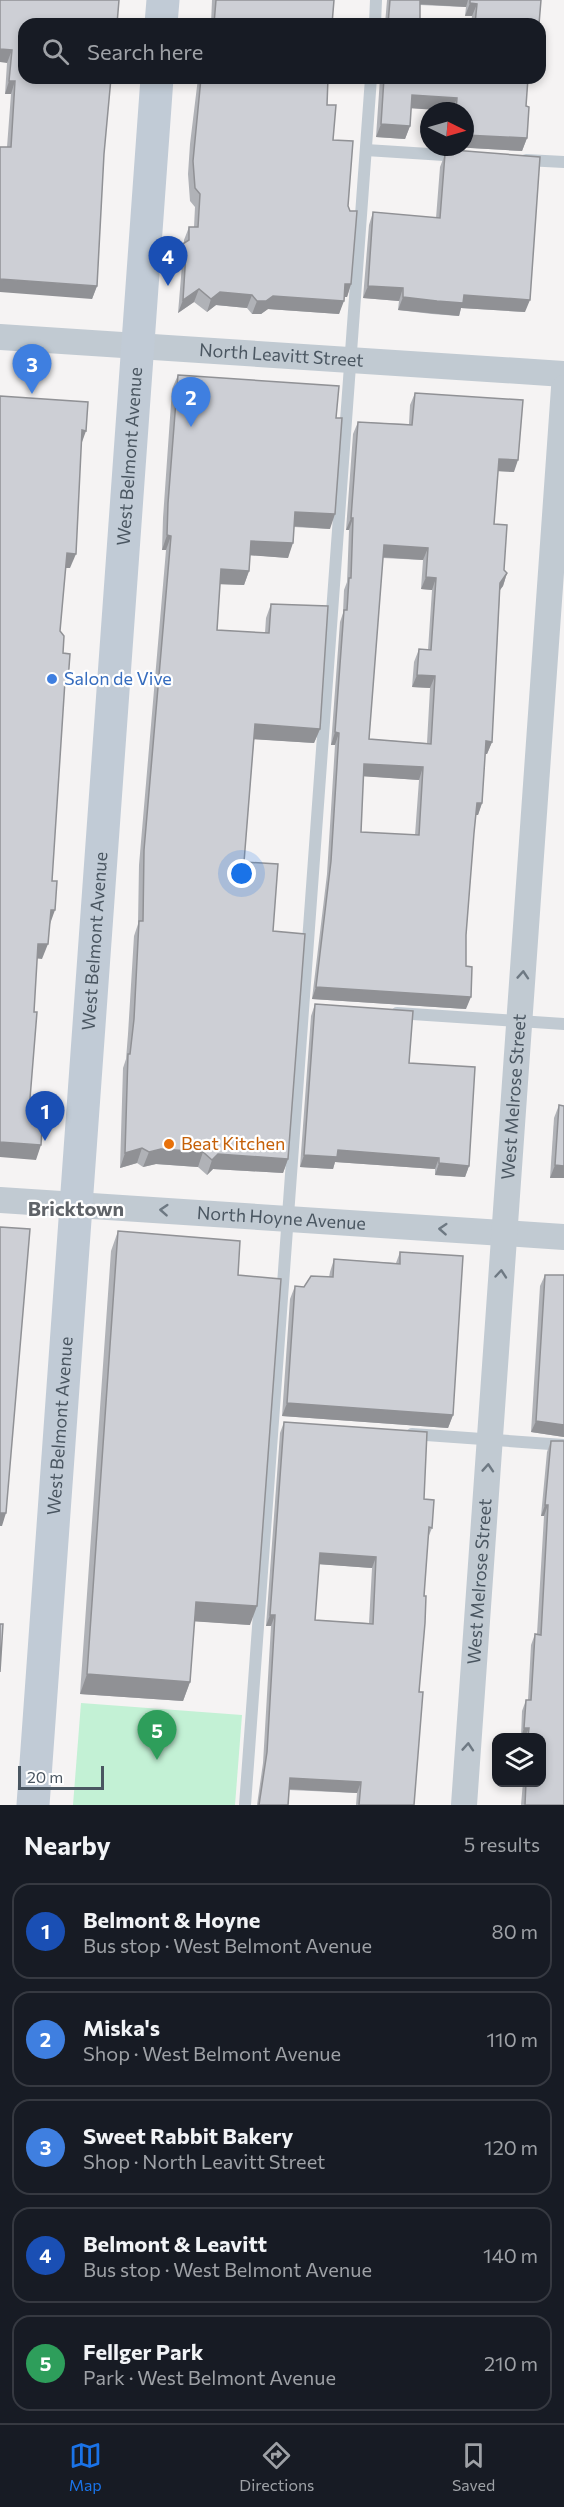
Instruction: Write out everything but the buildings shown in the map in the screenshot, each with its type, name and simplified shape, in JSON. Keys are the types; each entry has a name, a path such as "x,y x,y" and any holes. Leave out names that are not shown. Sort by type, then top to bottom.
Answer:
{"main road":[{"path":"162,18 163,0"},
{"name":"West Belmont Avenue","path":"33,1805 157,84"}],"street":[{"name":"North Leavitt Street","path":"0,337 564,374"},
{"name":"West Melrose Street","path":"464,1805 519,1021 557,581 564,388"},
{"name":"North Hoyne Avenue","path":"0,1200 564,1237"}],"lane":[{"path":"375,18 376,0"},
{"path":"245,1805 279,1424 288,1219 309,1008 349,360 371,84"},
{"path":"366,150 478,157"},
{"path":"512,159 564,162"},
{"path":"383,1012 564,1024"},
{"path":"398,1433 564,1446"}],"green space":[{"path":"81,1703 242,1715 235,1805 73,1805"}],"place":[{"name":"Belmont & Leavitt","path":"168,286"},
{"name":"Sweet Rabbit Bakery","path":"32,394"},
{"name":"Miska's","path":"191,427"},
{"name":"Salon de Vive","path":"52,679"},
{"name":"Belmont & Hoyne","path":"45,1141"},
{"name":"Beat Kitchen","path":"169,1144"},
{"name":"Fellger Park","path":"157,1760"}],"district":[{"name":"Bricktown","path":"76,1209"}]}
